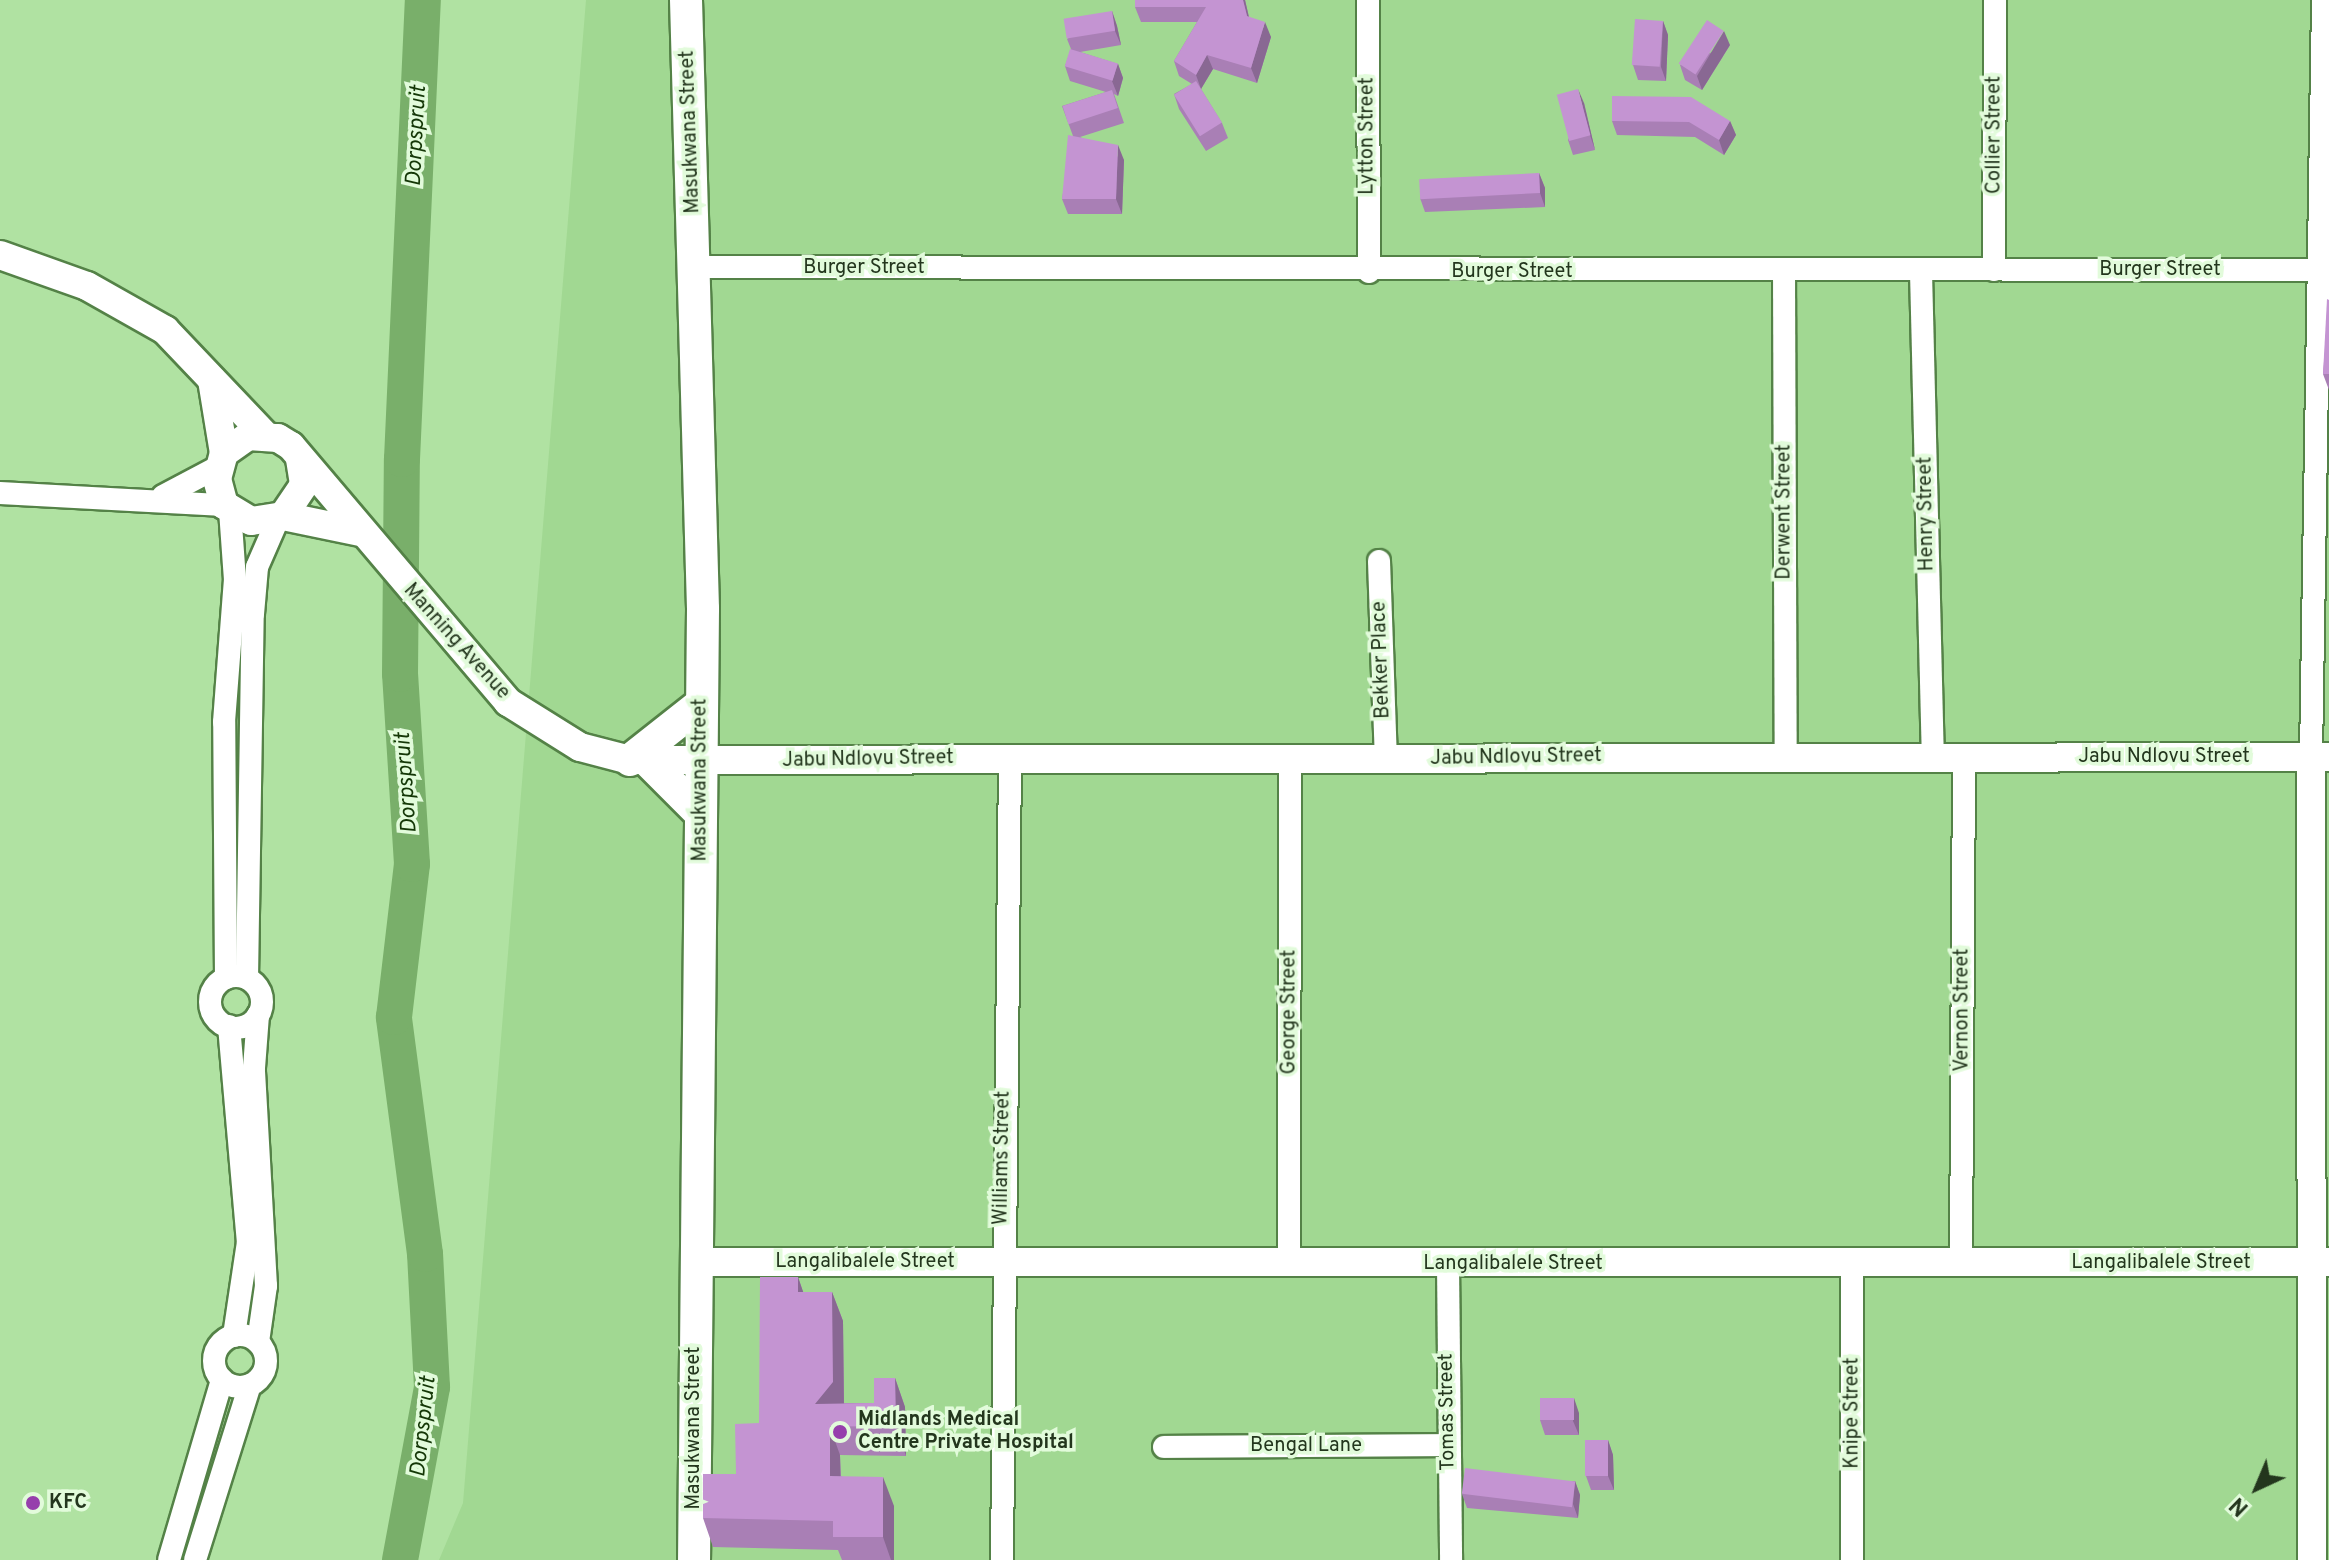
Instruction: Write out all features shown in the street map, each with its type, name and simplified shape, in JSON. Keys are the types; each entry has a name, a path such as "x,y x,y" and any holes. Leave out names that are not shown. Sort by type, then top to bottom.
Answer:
{"main road":[{"name":"Masukwana Street","path":"686,0 696,267 703,763 694,1560"},
{"path":"701,704 640,761 701,814"}],"street":[{"name":"Lytton Street","path":"1368,0 1369,272"},
{"name":"Collier Street","path":"1994,270 1995,0"},
{"path":"2312,1560 2320,1262 2323,0"},
{"path":"0,255 128,305 178,342 264,434 300,459 304,485 280,518 257,567 236,978 210,1002 229,1026 248,1242 234,1336 215,1354 222,1380 169,1560"},
{"name":"Burger Street","path":"696,267 1369,272 2324,270"},
{"name":"Derwent Street","path":"1784,271 1786,753"},
{"name":"Henry Street","path":"1921,272 1933,755"},
{"path":"195,1560 250,1385 266,1366 258,1342 266,1286 254,1068 262,998 236,978 224,736 235,580 212,380"},
{"path":"162,496 264,434"},
{"name":"Manning Avenue","path":"300,459 478,673 542,728 640,761 703,763"},
{"path":"0,493 162,496 227,507 251,521 280,518 365,537"},
{"name":"Bekker Place","path":"1379,561 1386,760"},
{"name":"Jabu Ndlovu Street","path":"703,763 1010,757 1290,762 1786,753 2320,757"},
{"name":"Vernon Street","path":"1961,1264 1964,756"},
{"name":"Williams Street","path":"1002,1560 1001,1262 1010,757"},
{"name":"George Street","path":"1289,1262 1290,762"},
{"path":"229,1026 258,1015"},
{"name":"Langalibalele Street","path":"696,1262 1852,1266 2320,1262"},
{"name":"Tomas Street","path":"1448,1264 1451,1560"},
{"name":"Knipe Street","path":"1852,1266 1852,1560"},
{"path":"234,1336 258,1342"},
{"path":"222,1380 250,1385"},
{"name":"Bengal Lane","path":"1164,1447 1448,1445"}],"shaded area":[{"path":"586,0 2329,0 2329,1560 439,1560 463,1503"}],"building":[{"path":"1135,0 1243,0 1247,16 1265,22 1251,68 1207,55 1196,75 1174,61 1206,7 1135,7"},
{"path":"1112,11 1115,31 1067,38 1064,19"},
{"path":"1635,19 1663,21 1660,67 1632,65"},
{"path":"1707,20 1724,31 1695,75 1679,64"},
{"path":"1070,49 1118,64 1113,81 1065,66"},
{"path":"1196,81 1222,123 1200,136 1174,95"},
{"path":"1578,89 1590,135 1569,141 1557,95"},
{"path":"1112,90 1118,108 1068,124 1063,106"},
{"path":"1612,96 1691,97 1730,121 1719,140 1689,122 1612,121"},
{"path":"1068,135 1118,145 1116,199 1062,199"},
{"path":"1539,173 1540,193 1420,199 1419,179"},
{"path":"2327,299 2329,374 2323,374"},
{"path":"760,1277 798,1277 798,1292 832,1292 833,1382 815,1404 874,1403 874,1378 895,1378 896,1427 830,1426 830,1476 883,1477 883,1537 833,1537 833,1521 703,1518 703,1474 736,1474 735,1424 759,1423"},
{"path":"1540,1398 1574,1398 1574,1420 1540,1420"},
{"path":"1585,1440 1608,1440 1608,1476 1585,1476"},
{"path":"1465,1468 1575,1482 1572,1507 1462,1494"}],"waterway":[{"name":"Dorpspruit","path":"400,1560 432,1387 425,1254 394,1017 412,864 400,674 402,459 423,0"}],"place":[{"name":"Midlands Medical Centre Private Hospital","path":"840,1432"},
{"name":"KFC","path":"33,1503"}]}
